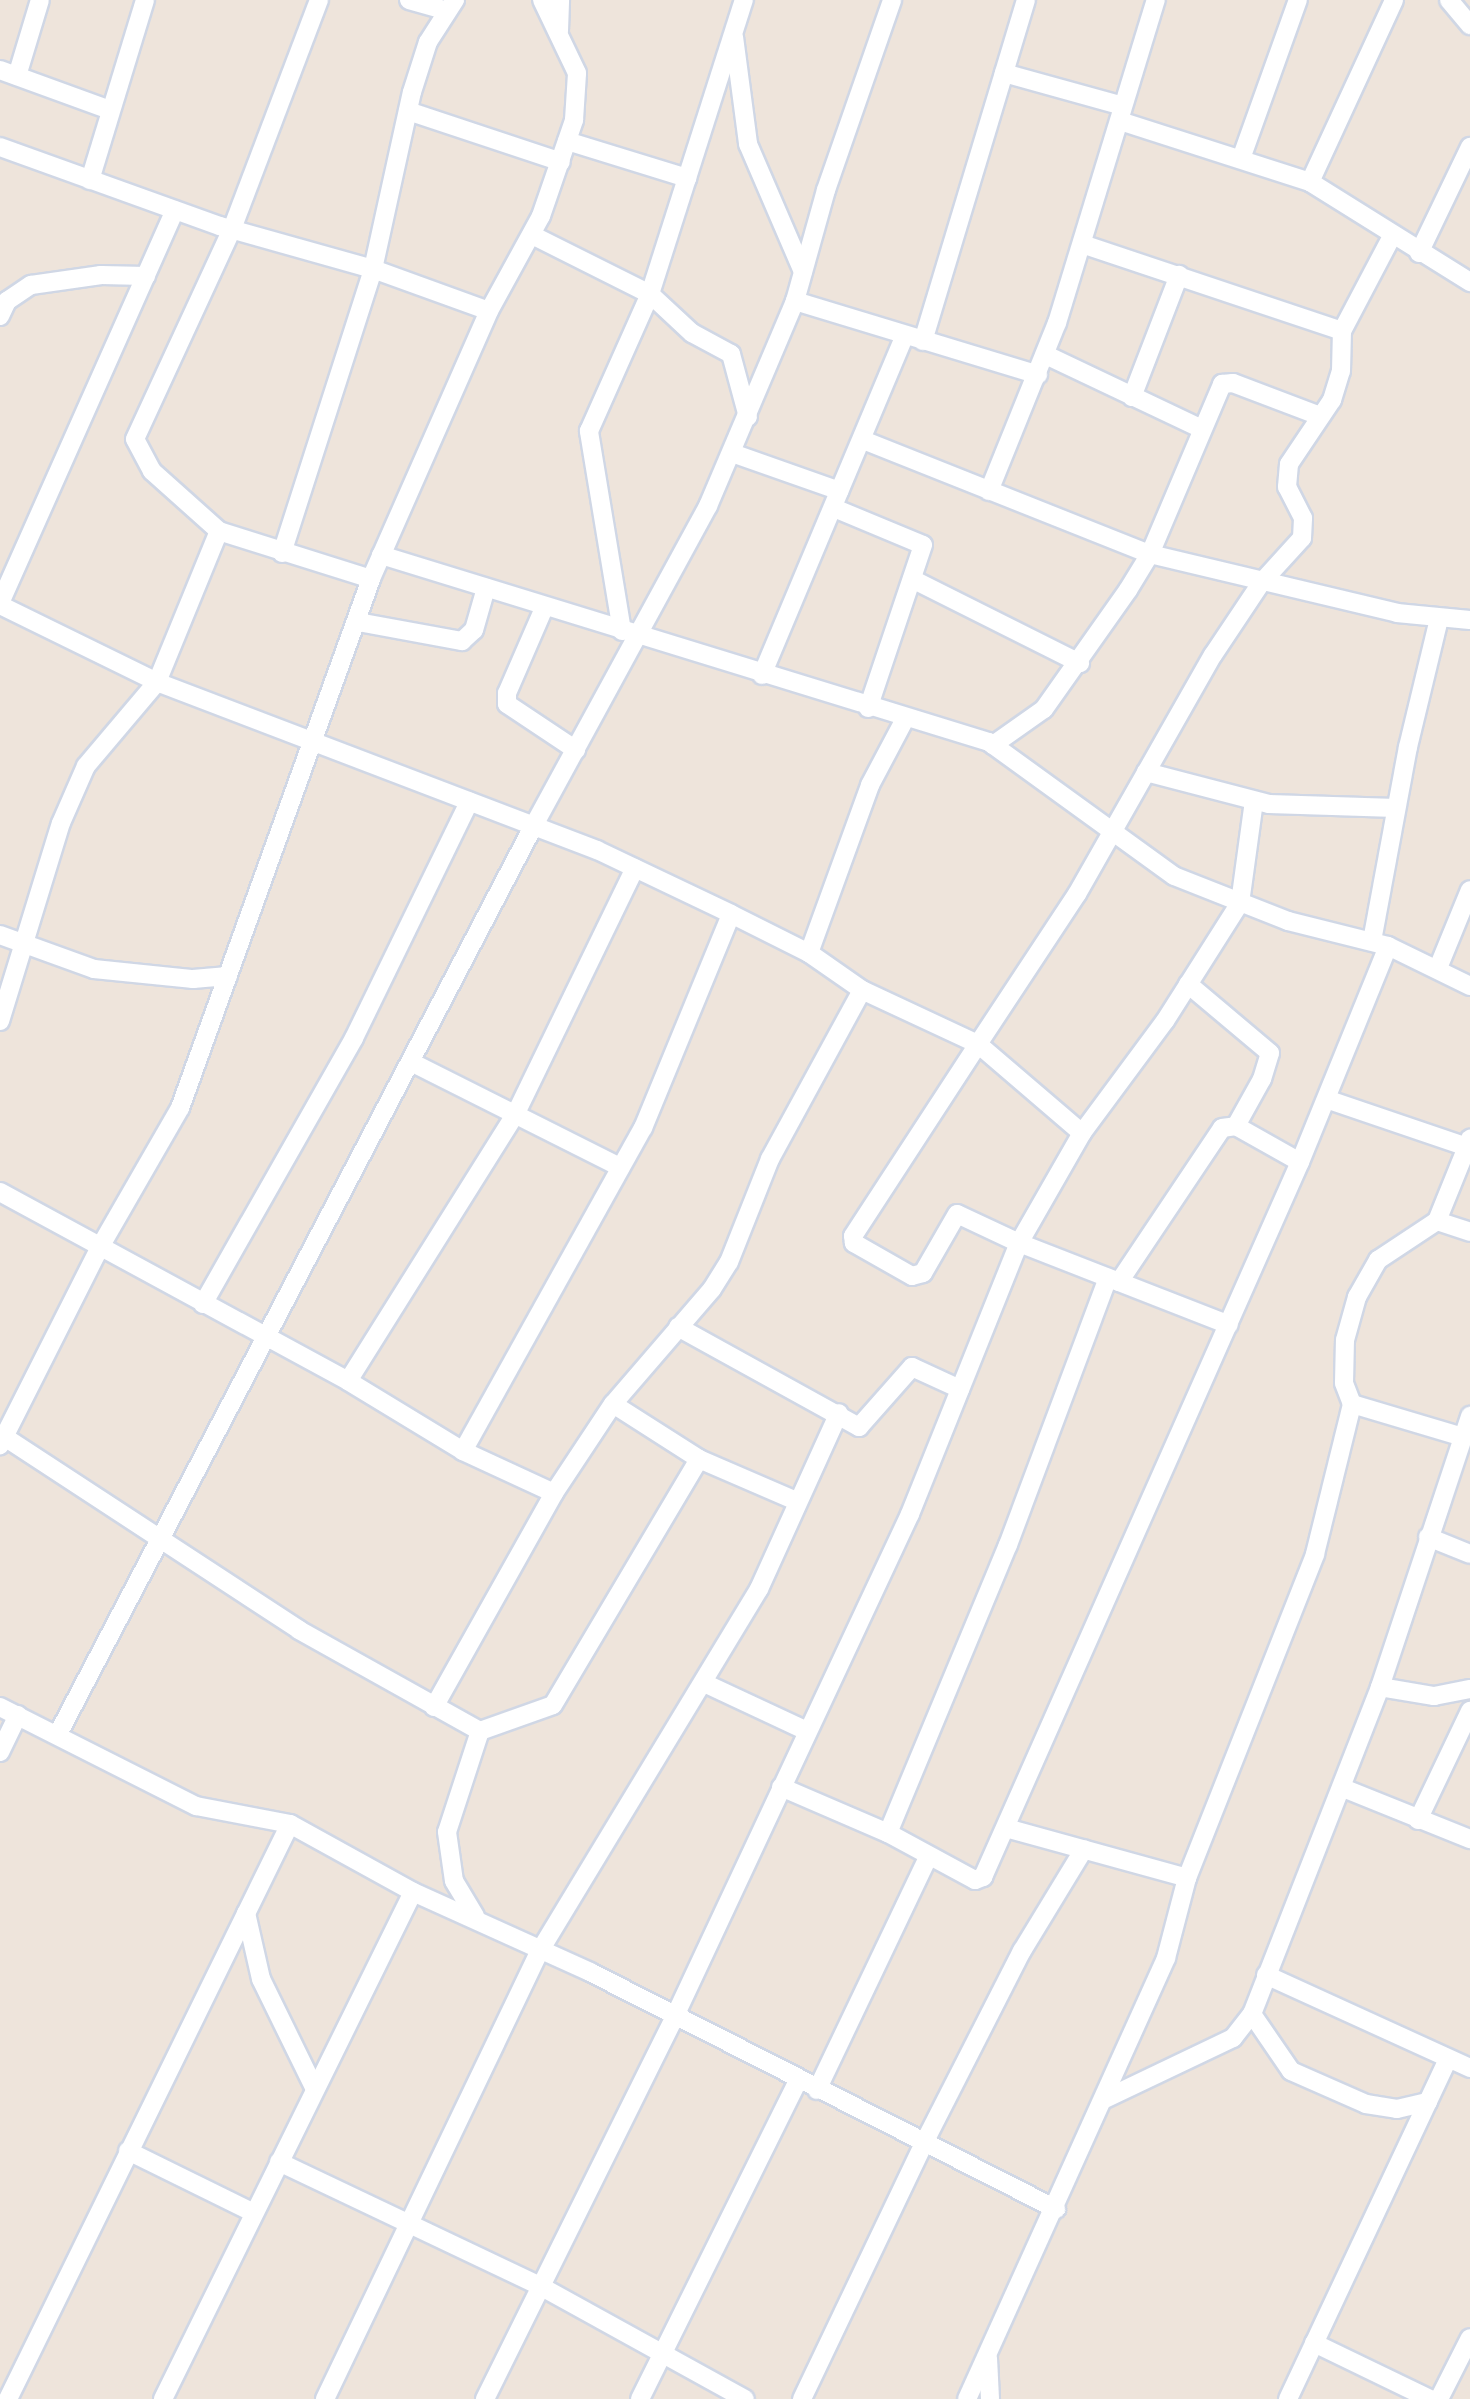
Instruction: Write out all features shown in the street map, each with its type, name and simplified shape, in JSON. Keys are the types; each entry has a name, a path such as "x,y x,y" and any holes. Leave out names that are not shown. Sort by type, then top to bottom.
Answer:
{"street":[{"path":"40,0 8,73 110,110"},
{"path":"90,180 145,0"},
{"path":"319,0 232,229 135,439 152,471 219,531 371,579"},
{"path":"282,552 373,269 408,111 428,42 450,5 409,0"},
{"path":"542,0 571,54 579,91 561,162 532,235 489,311 371,579 358,622 311,737 180,1108 99,1249 1,1438 159,1536 299,1630 480,1731 553,1705 699,1459"},
{"path":"559,0 559,32"},
{"path":"622,631 605,503 587,442 650,294 744,0"},
{"path":"58,1734 159,1536 413,1063 533,827 640,636 732,453 795,301 826,190 892,0"},
{"path":"923,341 1026,0"},
{"path":"989,491 1046,355 1156,0"},
{"path":"1242,156 1298,0"},
{"path":"1310,182 1394,0"},
{"path":"1449,0 1470,25"},
{"path":"733,30 748,144 803,272"},
{"path":"1004,73 1310,182 1419,253 1470,282"},
{"path":"408,111 561,162"},
{"path":"567,141 687,178"},
{"path":"0,147 175,210 373,269 489,311"},
{"path":"1419,253 1470,147"},
{"path":"175,210 0,604 157,682 311,737 635,868 732,914 808,953 862,990 978,1044 1082,1133"},
{"path":"532,235 650,294 692,333 734,358 748,417"},
{"path":"1229,1325 1019,1243 957,1214 916,1276 852,1239 1112,833 1261,583 1301,538 1303,518 1286,475 1292,455 1320,416 1339,383 1342,331 1392,236"},
{"path":"1082,244 1342,331"},
{"path":"1132,397 1179,275"},
{"path":"0,316 7,301 31,285 146,276"},
{"path":"795,301 904,337 1038,375"},
{"path":"762,675 904,337"},
{"path":"1046,355 1200,428"},
{"path":"993,745 1044,709 1080,663 1150,554 1200,428 1225,382 1320,416"},
{"path":"863,440 1150,554 1261,583 1438,619 1470,620"},
{"path":"732,453 837,499 922,543 868,708"},
{"path":"0,1021 61,822 86,766 157,682 219,531"},
{"path":"382,555 544,608 993,745 1050,781 1112,833 1174,876 1240,903 1380,944 1438,968 1470,986"},
{"path":"912,579 1080,663"},
{"path":"358,622 462,641 474,630 486,588"},
{"path":"544,608 506,700 576,750"},
{"path":"781,1787 888,1833 928,1857 979,1881 1006,1828 1329,1100 1380,944 1396,808 1438,619"},
{"path":"808,953 870,785 905,719"},
{"path":"1146,772 1254,801 1396,808"},
{"path":"485,2399 675,2016 910,1514 1019,1243 1082,1133 1188,984 1240,903 1254,801"},
{"path":"203,1304 354,1038 469,802"},
{"path":"348,1381 516,1113 635,868"},
{"path":"1438,968 1470,890"},
{"path":"463,1451 659,1094 732,914"},
{"path":"0,935 94,969 193,979 228,976"},
{"path":"1188,984 1270,1053 1262,1079 1236,1126"},
{"path":"434,1707 554,1493 614,1404 729,1262 771,1159 862,990"},
{"path":"413,1063 620,1167"},
{"path":"967,2399 1056,2209 1166,1958 1187,1878 1315,1554 1352,1404 1344,1383 1345,1340 1357,1297 1378,1260 1437,1221 1469,1143 1329,1100"},
{"path":"888,1833 1008,1545 1113,1280 1222,1128 1236,1126 1300,1162"},
{"path":"0,1192 266,1340 348,1381 463,1451 554,1493"},
{"path":"1437,1221 1470,1232"},
{"path":"678,1328 863,1426 916,1366 960,1389"},
{"path":"614,1404 699,1459 796,1501"},
{"path":"1352,1404 1463,1437"},
{"path":"326,2399 411,2226 541,1949 704,1683 768,1572 796,1501 839,1413"},
{"path":"1105,2099 1233,2038 1252,2014 1343,1788 1380,1687 1470,1416"},
{"path":"1428,1537 1470,1554"},
{"path":"704,1683 807,1731"},
{"path":"1380,1687 1434,1696 1470,1689"},
{"path":"0,1707 196,1806 290,1824 413,1892 541,1949 1056,2209"},
{"path":"1418,1820 1470,1711"},
{"path":"0,1752 18,1715"},
{"path":"480,1731 447,1832 454,1881 463,1903 480,1921"},
{"path":"1343,1788 1470,1839"},
{"path":"8,2399 290,1824"},
{"path":"1006,1828 1187,1878"},
{"path":"802,2399 923,2143 1022,1951 1084,1849"},
{"path":"817,2090 928,1857"},
{"path":"163,2399 413,1892"},
{"path":"246,1913 261,1979 315,2089"},
{"path":"1266,1975 1470,2068"},
{"path":"1252,2014 1283,2062 1303,2077 1366,2104 1397,2109 1428,2102"},
{"path":"1288,2399 1448,2059"},
{"path":"640,2399 798,2081"},
{"path":"128,2151 254,2213"},
{"path":"279,2162 540,2286 663,2351 745,2399"},
{"path":"1439,2399 1470,2338"},
{"path":"1314,2343 1430,2399"},
{"path":"988,2354 990,2399"}]}
